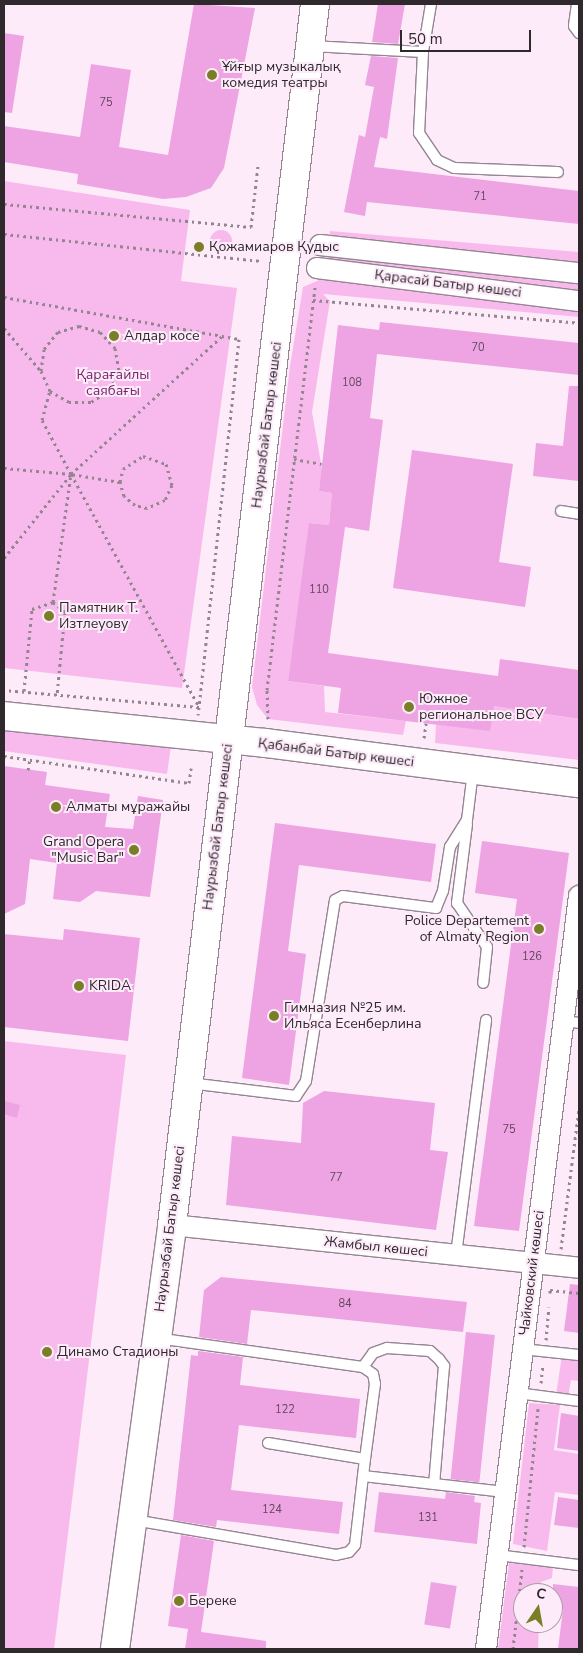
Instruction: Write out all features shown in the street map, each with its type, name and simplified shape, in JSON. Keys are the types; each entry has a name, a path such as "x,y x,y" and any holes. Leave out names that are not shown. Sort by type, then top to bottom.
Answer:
{"main road":[{"name":"Наурызбай Батыр көшесі","path":"115,1649 172,1225 315,4"},
{"name":"Қабанбай Батыр көшесі","path":"4,716 228,740 579,783"}],"street":[{"name":"Қарасай Батыр көшесі","path":"320,245 579,273"},
{"name":"Қарасай Батыр көшесі","path":"317,268 579,301"},
{"name":"Чайковский көшесі","path":"486,1649 579,896"},
{"name":"Жамбыл көшесі","path":"172,1225 533,1265 575,1260"}],"lane":[{"path":"431,4 423,52 419,132 437,160 454,168 558,172"},
{"path":"577,4 574,26 579,33"},
{"path":"310,46 423,52"},
{"path":"561,511 579,514"},
{"path":"473,770 457,903 487,947 483,983"},
{"path":"188,1083 296,1096 306,1081 335,900 343,896 436,908 443,891 450,847 467,820"},
{"path":"456,1255 486,1020"},
{"path":"132,1520 336,1555 349,1552 355,1545 375,1384 373,1374 363,1366 156,1338"},
{"path":"363,1366 372,1353 387,1348 430,1351 444,1366 434,1484"},
{"path":"522,1349 579,1355"},
{"path":"517,1393 579,1401"},
{"path":"268,1443 366,1459"},
{"path":"363,1476 505,1492"},
{"path":"497,1554 579,1565"}],"path":[{"path":"4,204 251,227 258,166"},
{"path":"4,234 261,261"},
{"path":"268,719 267,690 317,268"},
{"path":"4,297 239,338 199,707"},
{"path":"314,300 579,323"},
{"path":"4,328 41,371 50,391 70,402 92,402 110,390 119,370 115,348 100,332 79,326 58,332 44,349 41,371"},
{"path":"4,558 71,474 222,336"},
{"path":"50,391 42,420 199,707"},
{"path":"143,456 166,464 172,485 165,500 147,508 135,505 124,496 120,482 123,469 132,460 143,456"},
{"path":"294,459 322,464"},
{"path":"4,468 71,474 120,482"},
{"path":"53,602 71,474"},
{"path":"24,691 32,609 53,602"},
{"path":"53,602 65,612 57,695"},
{"path":"4,690 199,707"},
{"path":"424,738 426,723"},
{"path":"4,756 189,783 191,768"},
{"path":"28,770 30,759"},
{"path":"575,1260 561,1250 579,1108"},
{"path":"513,1649 550,1290 579,1293"}],"green space":[{"name":"Қарағайлы саябағы","path":"4,181 190,210 181,281 237,288 182,688 4,668"},
{"path":"221,230 229,233 232,241 229,249 221,252 213,249 210,241 213,233"},
{"path":"330,231 579,252 579,317 323,294 330,301 312,412 322,469 319,491 332,493 329,525 310,523 288,681 324,686 325,712 406,721 403,735 268,719 257,705 252,687 290,366 303,287 324,278"},
{"path":"494,706 578,719 579,760 435,743 436,724"},
{"path":"4,726 171,746 167,774 4,751"},
{"name":"Динамо Стадионы","path":"4,1041 126,1055 54,1649 4,1649"},
{"path":"562,1355 579,1357 579,1381 571,1380 568,1397 556,1395"},
{"path":"529,1403 560,1405 554,1450 579,1454 579,1495 555,1492 547,1551 513,1544"},
{"path":"509,1563 553,1567 552,1578 541,1583 513,1583 513,1633 539,1633 538,1649 498,1649"}],"building":[{"name":"Ұйғыр музыкалық комедия театры","path":"194,4 255,8 224,168 211,188 186,197 163,199 77,184 78,174 4,162 4,126 80,137 91,64 131,70 119,147 168,155"},
{"path":"378,4 405,4 398,44 372,42"},
{"path":"4,33 24,36 12,113 4,112"},
{"path":"371,56 398,58 387,139 380,137 374,167 579,191 579,224 367,202 365,216 344,212 359,135 365,137 374,87 365,85"},
{"path":"380,322 579,343 579,375 377,354 370,418 383,420 369,531 345,527 328,653 498,676 500,659 579,670 579,719 494,706 490,731 338,713 341,688 288,681 309,523 329,525 332,493 319,491 338,325 379,330"},
{"path":"569,386 579,386 579,481 533,476 536,443 563,446"},
{"path":"412,450 513,464 499,562 531,567 525,607 393,588"},
{"path":"4,766 47,772 45,785 110,794 105,827 133,829 138,796 163,800 150,897 96,891 80,902 53,899 57,863 30,859 25,904 4,914"},
{"name":"Гимназия №25 им. Ильяса Есенберлина","path":"275,823 436,844 431,882 299,865 288,951 306,954 289,1085 242,1078"},
{"path":"482,841 569,853 519,1231 474,1226 517,899 475,893"},
{"path":"64,929 140,938 128,1041 4,1027 4,934 63,940"},
{"path":"324,1091 435,1103 430,1150 448,1152 436,1230 226,1205 232,1136 301,1143 303,1103"},
{"path":"4,1101 20,1105 17,1118 4,1114"},
{"path":"221,1277 467,1302 463,1332 251,1310 247,1344 199,1337 204,1290"},
{"path":"570,1284 579,1285 579,1333 564,1331"},
{"path":"466,1332 495,1335 479,1482 451,1479"},
{"path":"198,1351 243,1357 240,1385 360,1399 356,1438 239,1425 231,1490 343,1502 339,1534 217,1520 216,1527 173,1520 191,1355 198,1356"},
{"path":"561,1413 579,1416 579,1451 557,1448"},
{"path":"379,1492 445,1499 446,1492 475,1496 474,1502 481,1503 477,1544 374,1532"},
{"path":"558,1497 579,1500 579,1528 554,1525"},
{"path":"181,1535 214,1541 201,1632 266,1641 266,1649 185,1649 188,1629 168,1626"},
{"path":"431,1582 457,1586 450,1629 424,1624"},
{"path":"563,1585 579,1587 579,1649 558,1649 560,1633 563,1633"}],"place":[{"name":"Ұйғыр музыкалық комедия театры","path":"212,75"},
{"name":"Қожамиаров Қудыс","path":"199,247"},
{"name":"Алдар косе","path":"114,336"},
{"name":"Памятник Т. Изтлеуову","path":"49,616"},
{"name":"Южное региональное ВСУ","path":"409,707"},
{"name":"Алматы мұражайы","path":"56,807"},
{"name":"Grand Opera \"Music Bar\"","path":"134,850"},
{"name":"Police Departement of Almaty Region","path":"539,929"},
{"name":"KRIDA","path":"79,986"},
{"name":"Гимназия №25 им. Ильяса Есенберлина","path":"274,1016"},
{"name":"Динамо Стадионы","path":"47,1352"},
{"name":"Береке","path":"179,1601"}]}
